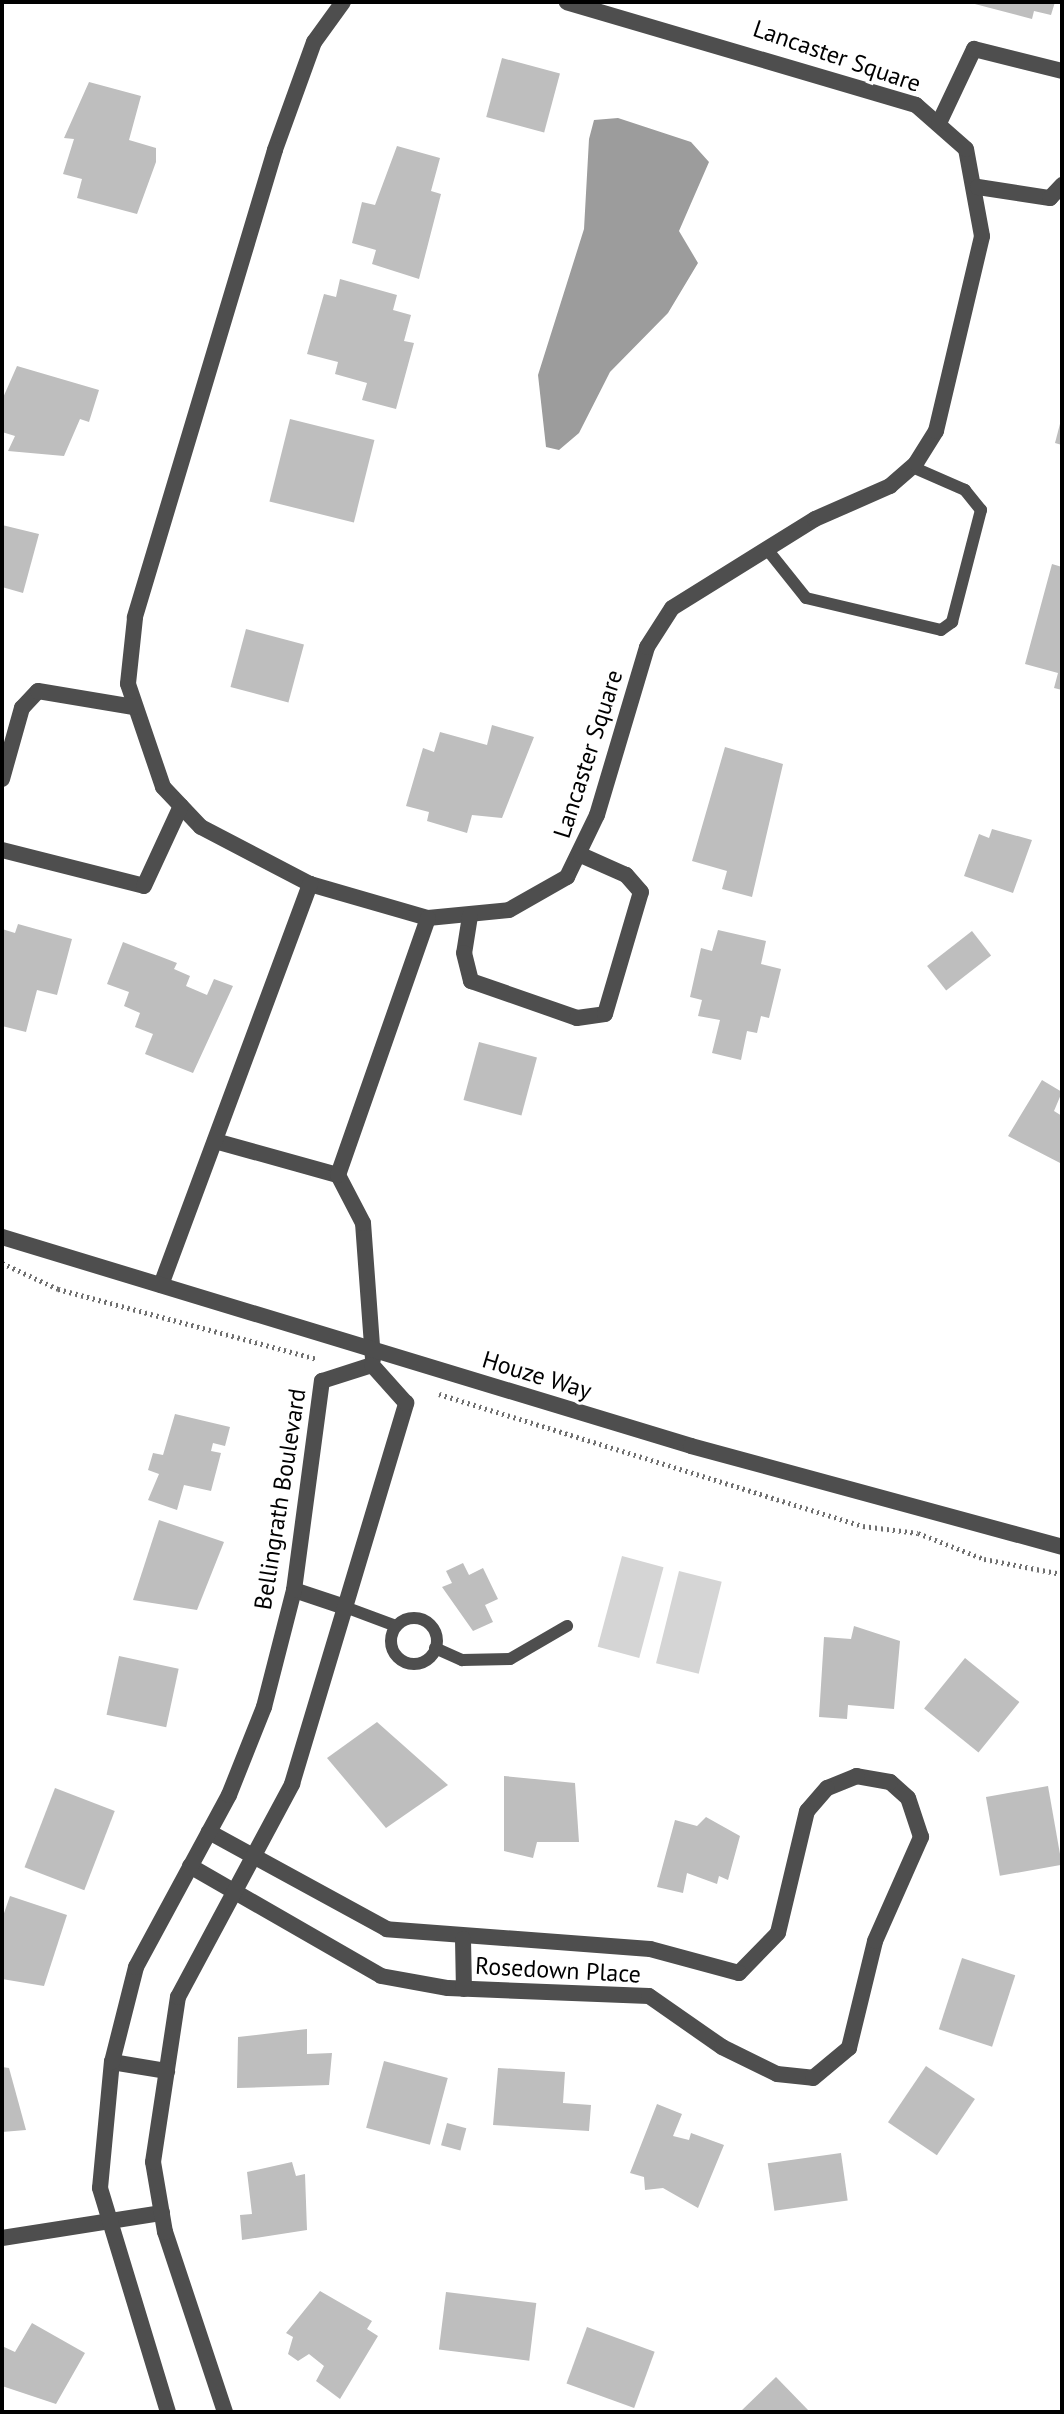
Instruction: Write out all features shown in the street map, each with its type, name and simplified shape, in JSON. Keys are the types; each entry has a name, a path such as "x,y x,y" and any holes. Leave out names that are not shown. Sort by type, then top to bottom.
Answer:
{"street":[{"name":"Lancaster Square","path":"343,2 314,42 275,150 135,618 128,684 163,787 181,806 234,849 310,884 428,918 509,910 567,877 581,855 647,647 672,608 766,548 890,486 912,467 936,431 964,331 982,236 978,187 966,149 939,123 902,100 567,2"},
{"path":"939,123 974,49 1062,71"},
{"path":"978,187 1050,198 1062,185"},
{"path":"2,779 22,708 38,691 134,707"},
{"path":"2,850 144,886 181,806"},
{"path":"470,916 464,953 471,981 577,1018 605,1014 641,892 626,875 581,855"},
{"path":"161,1285 310,884"},
{"path":"225,2412 162,2213 153,2162 178,1997 292,1784 406,1403 367,1362 363,1223 338,1175 428,918"},
{"path":"215,1141 338,1175"},
{"name":"Houze Way","path":"2,1237 161,1285 367,1362 1062,1547"},
{"name":"Bellingrath Boulevard","path":"168,2412 100,2188 112,2062 136,1967 209,1832 264,1707 294,1590 322,1381 367,1362"},
{"path":"294,1590 345,1607"},
{"name":"Rosedown Place","path":"190,1866 381,1976 464,1989 649,1996 722,2047 777,2074 813,2078 849,2048 875,1941 919,1845 916,1812 890,1782 857,1776 827,1788 807,1811 778,1933 739,1973 650,1949 463,1939 387,1929 209,1832"},
{"path":"463,1939 464,1989"},
{"path":"112,2062 167,2071"},
{"path":"2,2238 162,2213"}],"lane":[{"path":"766,548 806,598 941,630 952,622 981,510 965,490 912,467"},
{"path":"345,1607 396,1626 421,1620 434,1631 435,1648"},
{"path":"396,1626 391,1642 398,1658 415,1664 435,1648"},
{"path":"435,1648 462,1660 510,1659 567,1626"}],"path":[{"path":"2,1263 58,1289 367,1362"},
{"path":"426,1390 863,1526 918,1533 984,1559 1062,1574"}],"shaded area":[{"path":"618,118 691,142 709,162 679,231 698,263 668,313 610,372 579,433 559,450 546,447 538,375 584,229 589,139 594,120"},
{"path":"622,1556 664,1567 639,1658 598,1647"},
{"path":"679,1571 722,1582 699,1674 656,1663"}],"building":[{"path":"1055,2 1051,15 1034,11 1032,19 971,3"},
{"path":"502,58 560,74 544,132 486,117"},
{"path":"89,82 141,96 129,140 156,148 156,162 137,214 77,198 82,179 63,174 74,139 64,138"},
{"path":"397,146 440,158 431,191 441,194 419,279 372,264 376,250 352,243 362,202 375,205"},
{"path":"340,279 397,295 393,310 411,315 404,341 414,343 396,409 362,400 367,383 335,374 338,362 307,354 324,294 336,297"},
{"path":"17,366 99,390 89,422 80,419 64,456 8,451 15,436 2,432 2,400"},
{"path":"290,419 374,440 354,523 269,501"},
{"path":"1062,420 1062,445 1055,443"},
{"path":"2,525 39,534 23,593 2,587"},
{"path":"1052,564 1062,567 1062,690 1054,688 1058,673 1025,664"},
{"path":"246,629 304,645 288,702 230,687"},
{"path":"492,725 534,737 502,818 472,815 467,833 427,821 429,812 406,806 423,748 434,752 440,732 487,745"},
{"path":"725,747 783,764 752,897 722,889 727,871 692,861"},
{"path":"992,829 1032,840 1013,893 964,876 979,834 989,838"},
{"path":"18,924 72,939 57,995 37,990 26,1032 2,1026 2,929 15,933"},
{"path":"718,930 766,941 761,964 781,969 769,1018 761,1016 757,1033 747,1031 741,1060 712,1053 720,1020 698,1016 702,1000 690,997 701,948 712,951"},
{"path":"972,931 991,955 946,991 927,966"},
{"path":"123,942 177,963 174,969 190,976 186,986 207,995 214,979 233,986 193,1073 145,1054 153,1034 135,1027 140,1013 124,1006 129,992 107,984"},
{"path":"479,1042 537,1058 521,1115 463,1100"},
{"path":"1042,1080 1062,1092 1054,1111 1062,1116 1062,1164 1008,1136"},
{"path":"175,1414 230,1427 225,1446 213,1443 211,1451 221,1453 211,1491 184,1485 177,1510 148,1500 159,1474 148,1470 153,1453 163,1455"},
{"path":"159,1520 224,1542 197,1610 133,1600"},
{"path":"463,1563 469,1575 483,1568 498,1599 485,1605 493,1622 473,1631 442,1587 452,1583 446,1571"},
{"path":"854,1626 900,1641 894,1709 848,1705 847,1719 819,1717 824,1637 851,1639"},
{"path":"119,1656 179,1669 166,1727 107,1715"},
{"path":"965,1658 1019,1702 978,1753 924,1709"},
{"path":"377,1722 448,1785 386,1828 327,1758"},
{"path":"504,1776 575,1783 579,1842 537,1842 533,1858 504,1851"},
{"path":"1048,1786 1062,1865 1000,1876 986,1797"},
{"path":"55,1788 115,1811 84,1890 25,1867"},
{"path":"706,1817 740,1836 728,1880 719,1876 717,1884 687,1873 683,1893 657,1887 675,1820 697,1826"},
{"path":"10,1896 67,1915 44,1986 2,1979 2,1919"},
{"path":"962,1958 1015,1975 992,2047 939,2029"},
{"path":"307,2029 307,2054 332,2053 329,2085 237,2088 238,2037"},
{"path":"384,2061 448,2078 430,2145 366,2128"},
{"path":"926,2066 975,2099 937,2155 888,2122"},
{"path":"2,2067 9,2068 26,2130 2,2132"},
{"path":"498,2068 565,2072 563,2103 591,2105 589,2131 493,2125"},
{"path":"657,2104 682,2114 673,2136 689,2140 691,2133 724,2145 698,2208 663,2188 645,2190 644,2177 630,2173"},
{"path":"447,2123 466,2128 460,2150 441,2145"},
{"path":"841,2153 848,2201 774,2211 768,2163"},
{"path":"292,2162 296,2176 305,2174 307,2230 242,2240 240,2215 252,2214 247,2172"},
{"path":"320,2291 372,2321 367,2329 378,2336 340,2399 316,2381 324,2366 309,2354 298,2361 288,2354 293,2337 286,2333"},
{"path":"446,2292 536,2303 529,2361 439,2350"},
{"path":"32,2323 85,2353 56,2404 2,2386 2,2346 15,2352"},
{"path":"587,2327 655,2352 634,2408 566,2383"},
{"path":"776,2377 810,2412 740,2412"}]}
